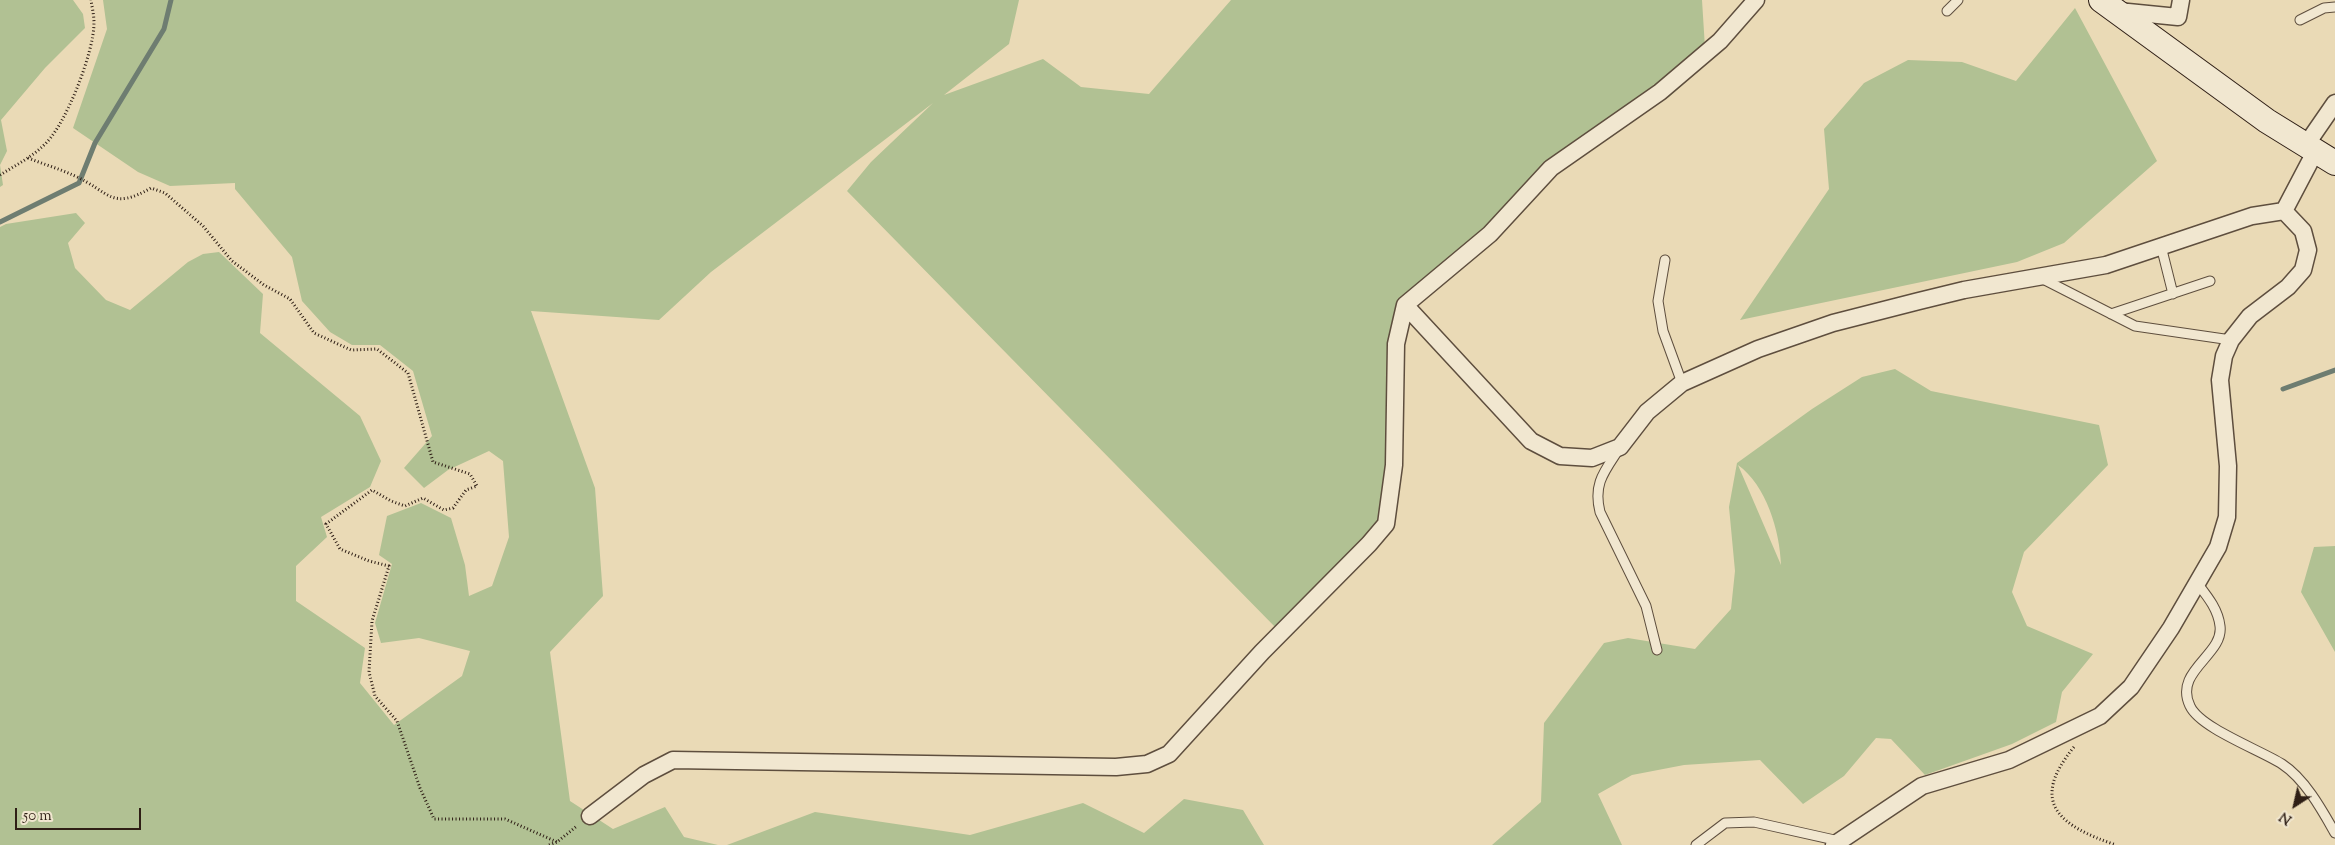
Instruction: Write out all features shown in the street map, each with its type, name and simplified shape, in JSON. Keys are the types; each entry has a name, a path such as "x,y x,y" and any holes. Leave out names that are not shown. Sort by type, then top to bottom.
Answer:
{"street":[{"path":"590,816 644,775 673,760 1116,767 1147,764 1169,754 1262,652 1369,544 1386,524 1394,465 1396,344 1405,305 1490,234 1551,168 1660,92 1720,41 1756,0"},
{"path":"2109,5 2178,17 2181,0"},
{"path":"2109,5 2267,121 2319,154"},
{"path":"1405,305 1531,441 1560,456 1592,458 1620,447 1647,412 1682,382 1758,349 1832,323 1964,290 2041,278 2106,265 2252,216 2284,211 2319,154 2335,103"},
{"path":"1837,843 1922,786 2009,760 2100,716 2131,687 2171,628 2218,547 2227,517 2228,466 2220,380 2224,356 2231,340 2250,316 2288,287 2303,270 2308,250 2303,231 2284,211"}],"lane":[{"path":"1947,11 1958,0"},
{"path":"2300,20 2324,8 2335,7"},
{"path":"2161,246 2173,294"},
{"path":"1665,260 1658,301 1663,331 1682,382"},
{"path":"2041,278 2135,326 2231,340"},
{"path":"2111,314 2210,282"},
{"path":"1620,447 1601,477 1596,497 1600,512 1646,606 1657,650"},
{"path":"2197,583 2212,602 2221,627 2216,642 2190,678 2186,695 2191,708 2208,724 2284,765 2303,784 2335,833"},
{"path":"1696,845 1725,823 1754,822 1837,843"}],"path":[{"path":"0,175 28,158 46,143 66,115 91,44 94,22 91,0"},
{"path":"28,158 76,176 113,198 133,198 151,188 165,193 203,226 232,261 264,285 290,299 314,333 351,350 377,349 408,372 433,462 470,474 478,486 466,490 453,508 444,510 423,498 405,506 391,502 372,490 326,524 340,549 369,561 389,566 372,621 369,672 375,696 397,721 420,788 434,819 505,819 557,842"},
{"path":"2077,744 2059,765 2051,786 2053,806 2070,824 2096,838 2116,845"},
{"path":"549,845 557,842 590,816"}],"green space":[{"path":"0,0 73,0 83,14 85,28 45,68 1,120 7,151 0,165"},
{"path":"103,0 1019,0 1009,44 944,95 1043,59 1081,87 1149,94 1231,0 1702,0 1706,64 1669,97 1577,153 1415,288 1393,404 1378,521 1278,630 847,191 871,162 933,103 711,272 659,320 531,311 595,488 603,596 550,652 570,801 613,829 665,807 684,837 718,845 0,845 0,227 6,224 76,213 85,223 68,243 75,268 106,300 130,310 188,262 203,254 219,252 263,294 260,333 360,416 381,461 370,487 321,517 327,537 296,566 296,601 365,648 360,683 394,725 462,676 470,651 419,638 381,643 375,623 392,564 379,555 387,516 421,503 451,518 465,565 469,596 492,586 509,537 503,461 489,451 448,470 424,488 404,468 432,436 413,371 380,345 352,345 330,332 302,301 292,257 235,189 235,183 170,186 138,172 73,128 107,29"},
{"path":"2075,8 2157,161 2064,243 2017,262 1740,320 1829,189 1824,129 1864,83 1908,60 1962,62 2016,81"},
{"path":"0,165 3,185 0,187"},
{"path":"1895,369 1931,391 2099,425 2108,465 2024,552 2012,592 2027,626 2093,654 2062,692 2056,722 2012,744 1925,775 1891,739 1876,738 1844,776 1803,804 1760,760 1684,765 1632,775 1598,794 1622,845 1492,845 1541,802 1544,723 1604,643 1628,638 1695,649 1731,609 1735,571 1729,507 1737,463 1812,409 1862,377","holes":["1738,465 1748,474 1764,496 1770,510 1778,538 1781,565"]},
{"path":"2335,546 2335,652 2301,592 2314,547"},
{"path":"1184,799 1243,810 1264,845 727,845 815,812 970,835 1083,803 1144,833"}],"waterway":[{"path":"0,222 79,183 95,143 164,29 171,0"},
{"path":"2283,389 2335,370"}]}
